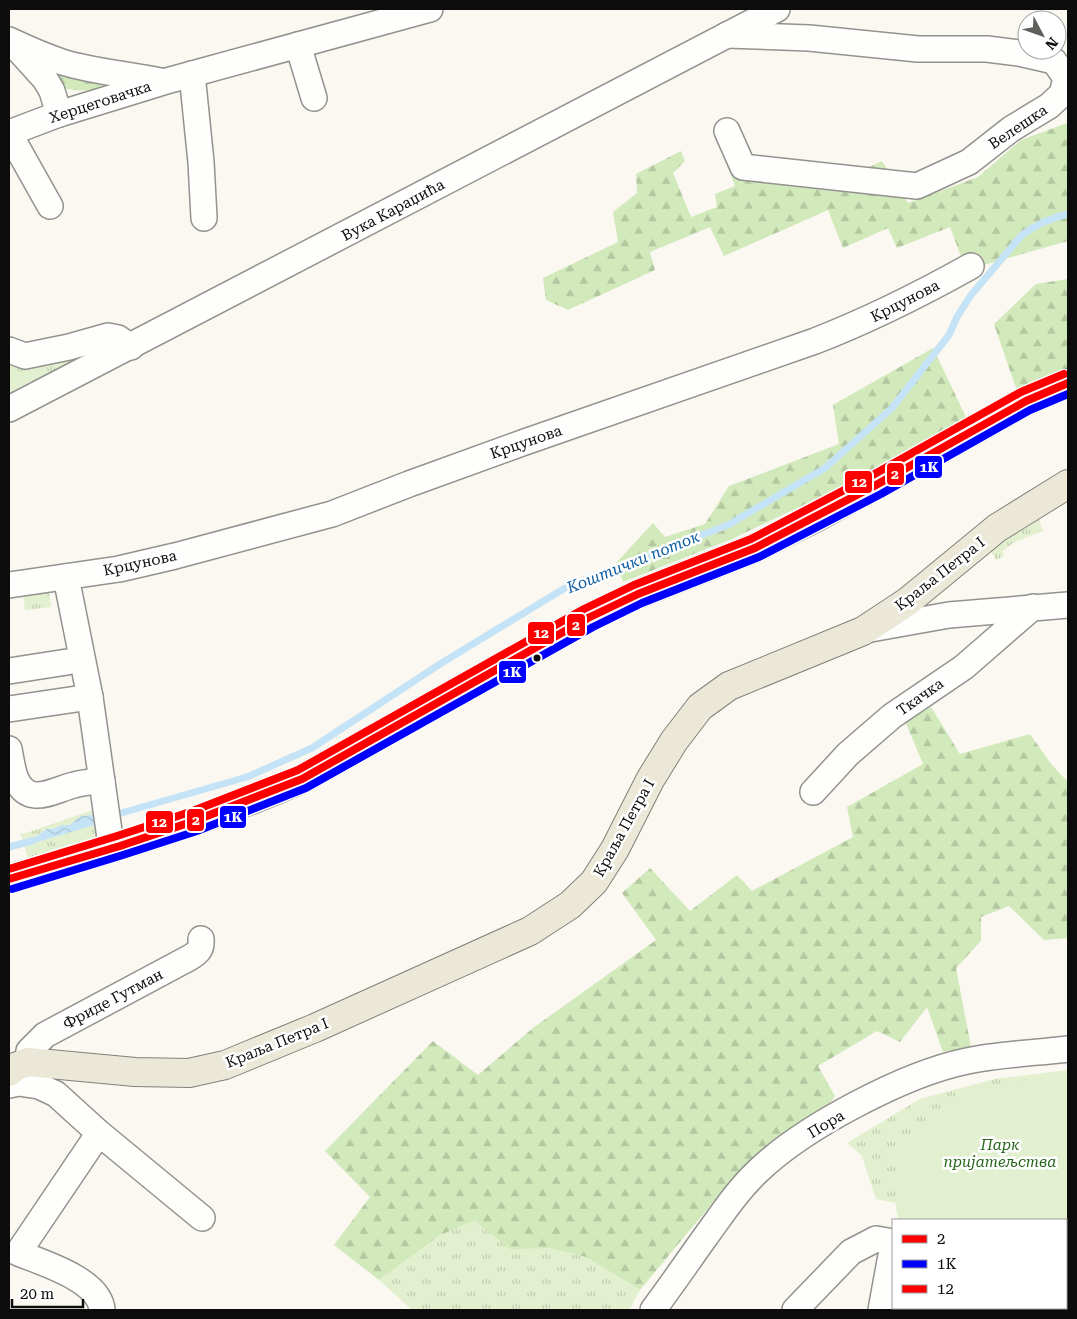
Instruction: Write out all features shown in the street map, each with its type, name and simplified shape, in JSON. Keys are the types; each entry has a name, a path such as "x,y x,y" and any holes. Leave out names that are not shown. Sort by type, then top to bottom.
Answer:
{"main road":[{"path":"9,879 109,829 194,821 302,780 588,618 638,594 755,548 859,494 1026,400 1068,383"},
{"name":"Краља Петра I","path":"18,1067 190,1073 225,1065 315,1028 530,931 570,905 594,882 615,850 650,780 669,748 700,707 729,686 863,631 907,602 997,528 1068,484"}],"street":[{"name":"Херцеговачка","path":"9,133 60,114 163,82 430,9"},
{"name":"Вука Караџића","path":"9,409 777,9"},
{"name":"Велешка","path":"727,131 743,167 917,186 969,162 1012,129 1049,106 1062,94 1066,78 1054,61 1019,52 918,49 809,38 728,35"},
{"path":"10,40 62,62 163,82"},
{"path":"10,40 45,79 52,91 60,114"},
{"path":"298,46 314,98"},
{"path":"192,74 201,162 204,218"},
{"path":"9,133 50,206"},
{"name":"Крцунова","path":"9,586 119,569 332,514 522,443 815,341 866,320 971,266"},
{"path":"9,350 25,356 69,347 108,336 118,338 131,347"},
{"path":"66,578 69,656 90,697 109,829"},
{"path":"863,631 949,615 1033,607 1068,606"},
{"name":"Ткачка","path":"812,792 848,754 892,716 964,667 1033,607"},
{"path":"9,671 69,656"},
{"path":"12,712 90,697"},
{"path":"9,748 16,780 26,792 34,796 76,784 102,781"},
{"name":"Фриде Гутман","path":"18,1067 29,1051 45,1035 190,958 198,952 201,939"},
{"name":"Пора","path":"653,1310 742,1188 758,1171 779,1154 825,1123 911,1078 942,1068 966,1061 1068,1049"},
{"path":"9,1085 18,1083 39,1086 56,1094 99,1133 202,1218"},
{"path":"99,1133 18,1253 82,1281 94,1290 102,1304 102,1310"},
{"path":"795,1310 851,1252 876,1239 888,1241 892,1250 881,1310"}],"green space":[{"path":"33,60 107,75 103,84 98,88 84,90 68,89 59,86"},
{"path":"1067,123 1068,241 966,270 950,227 897,248 888,228 843,248 828,210 724,256 710,227 650,252 655,270 568,310 546,300 543,278 618,242 613,212 637,193 636,174 681,151 685,161 673,173 691,217 717,207 715,194 735,186 719,145 751,183 794,163 843,179 882,161 908,203 978,177 1021,140"},
{"path":"1068,279 1068,368 1017,391 994,324 1036,284"},
{"path":"109,342 34,386 31,381 9,393 9,362"},
{"path":"933,348 966,417 856,480 732,539 623,582 616,563 653,523 665,537 705,524 729,486 839,444 833,405"},
{"path":"1037,515 1043,531 1015,542 1002,551 1004,556 996,560 988,546"},
{"path":"49,590 51,607 25,610 23,593"},
{"path":"931,707 960,754 1030,734 1051,764 1068,782 1068,938 1044,940 1009,906 981,917 981,941 956,968 971,1047 943,1052 927,1007 900,1042 877,1031 818,1066 835,1096 828,1106 739,1171 640,1290 586,1257 549,1248 510,1249 475,1221 440,1235 379,1280 334,1245 370,1197 325,1151 433,1041 478,1075 533,1028 656,940 622,893 650,868 690,911 737,875 752,891 853,837 847,807 923,764 905,721"},
{"path":"99,808 100,814 82,816 69,825 47,829 37,836 23,840 20,832 23,834"},
{"path":"101,823 103,839 32,861 28,858 24,846"},
{"path":"1068,1070 910,1206 876,1199 862,1156 847,1143 920,1099 995,1079"},
{"name":"Парк пријатељства","path":"1068,1070 1068,1310 888,1310 892,1308 1067,1309 1067,1219 898,1219 895,1201 899,1156 956,1095"},
{"path":"475,1221 510,1248 549,1248 586,1257 640,1290 629,1310 412,1310 379,1280 440,1235"}],"water":[{"path":"100,814 101,823 24,846 23,840 37,836 47,829 69,825 82,816"}],"waterway":[{"name":"Коштички поток","path":"111,816 247,777 312,748 440,664 570,585 728,525 825,468 892,408 949,335 957,317 971,295 1022,235 1044,222 1068,214"},
{"name":"Коштички поток","path":"9,847 32,841"}],"transit line":[{"name":"12","path":"9,869 190,812 298,770 584,609 634,585 751,539 871,476 1021,392 1064,374"},
{"name":"2","path":"9,879 120,846 194,821 302,779 588,618 638,594 755,548 876,485 1026,401 1068,383"},
{"name":"1K","path":"12,889 197,831 306,788 593,627 642,603 759,557 881,494 1030,410 1068,394"}]}
